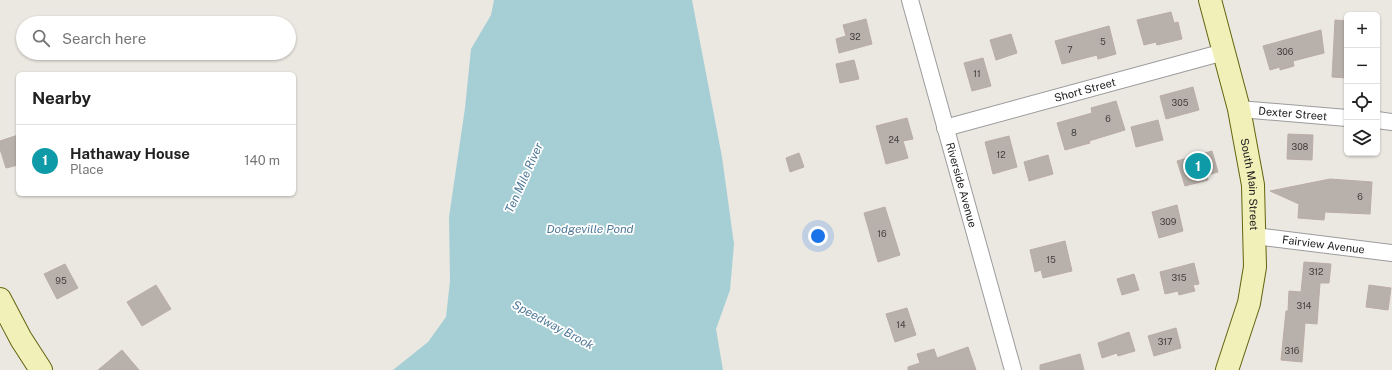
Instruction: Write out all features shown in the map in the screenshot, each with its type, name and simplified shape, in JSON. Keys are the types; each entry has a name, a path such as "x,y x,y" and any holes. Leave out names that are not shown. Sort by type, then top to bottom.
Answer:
{"main road":[{"name":"South Main Street","path":"1210,0 1239,109 1253,185 1255,267 1249,303 1227,370"},
{"path":"0,299 21,339 41,370"}],"street":[{"name":"Riverside Avenue","path":"910,0 1013,370"},
{"name":"Short Street","path":"945,128 1224,52"},
{"name":"Dexter Street","path":"1239,109 1344,118"},
{"path":"1380,120 1392,122"},
{"name":"Fairview Avenue","path":"1255,236 1392,253"}],"water":[{"name":"Dodgeville Pond","path":"494,0 692,0 722,157 734,244 730,290 716,329 723,370 393,370 428,342 446,317 450,281 449,217 465,108 471,49 491,15"}],"building":[{"path":"1171,12 1174,23 1178,22 1182,39 1157,45 1156,42 1144,45 1137,20"},
{"path":"866,19 872,44 839,53 836,39 846,36 843,25"},
{"path":"1335,20 1344,21 1344,78 1332,77"},
{"path":"1109,26 1116,54 1098,59 1097,55 1062,64 1055,41"},
{"path":"1321,30 1324,53 1293,61 1294,66 1280,70 1280,67 1270,70 1263,46"},
{"path":"1011,34 1017,53 996,60 990,40"},
{"path":"983,58 991,86 972,91 964,63"},
{"path":"854,60 859,79 840,83 836,64"},
{"path":"1193,87 1199,110 1166,119 1160,96"},
{"path":"1116,101 1125,130 1089,141 1090,143 1065,150 1057,123 1092,113 1091,108"},
{"path":"907,118 913,139 903,141 908,158 886,164 876,126"},
{"path":"1158,120 1163,140 1136,147 1131,127"},
{"path":"1288,134 1313,135 1312,160 1287,159"},
{"path":"16,136 16,166 6,168 0,149 0,141"},
{"path":"1009,136 1017,167 993,174 985,142"},
{"path":"1212,151 1218,172 1207,175 1208,180 1185,186 1177,161"},
{"path":"799,153 804,167 790,172 786,158"},
{"path":"1048,155 1053,174 1029,181 1024,162"},
{"path":"1330,179 1372,182 1370,214 1325,212 1324,220 1298,218 1299,204 1270,191"},
{"path":"1177,205 1183,231 1159,238 1152,212"},
{"path":"885,207 900,255 878,262 864,213"},
{"path":"1065,241 1072,271 1043,278 1041,270 1035,272 1030,250"},
{"path":"1304,262 1331,264 1329,283 1320,283 1317,324 1305,323 1302,362 1281,360 1286,311 1288,311 1289,291 1301,292"},
{"path":"1194,263 1199,284 1193,285 1195,291 1179,295 1178,291 1165,294 1160,272"},
{"path":"65,264 78,288 57,299 44,274"},
{"path":"1134,274 1139,290 1122,295 1117,279"},
{"path":"156,285 171,309 142,326 127,302"},
{"path":"1369,285 1391,288 1388,310 1366,307"},
{"path":"907,308 916,335 895,342 886,314"},
{"path":"1176,328 1181,348 1154,356 1148,336"},
{"path":"1129,332 1135,351 1118,356 1117,353 1102,358 1098,343"},
{"path":"968,347 976,370 908,370 908,367 920,363 917,354 934,349 937,358"},
{"path":"122,350 139,370 98,370"},
{"path":"1080,354 1084,370 1040,370 1040,365"}],"place":[{"name":"Hathaway House","path":"1198,166"}],"water label":[{"name":"Ten Mile River","path":"524,178"},
{"name":"Speedway Brook","path":"553,325"}]}
